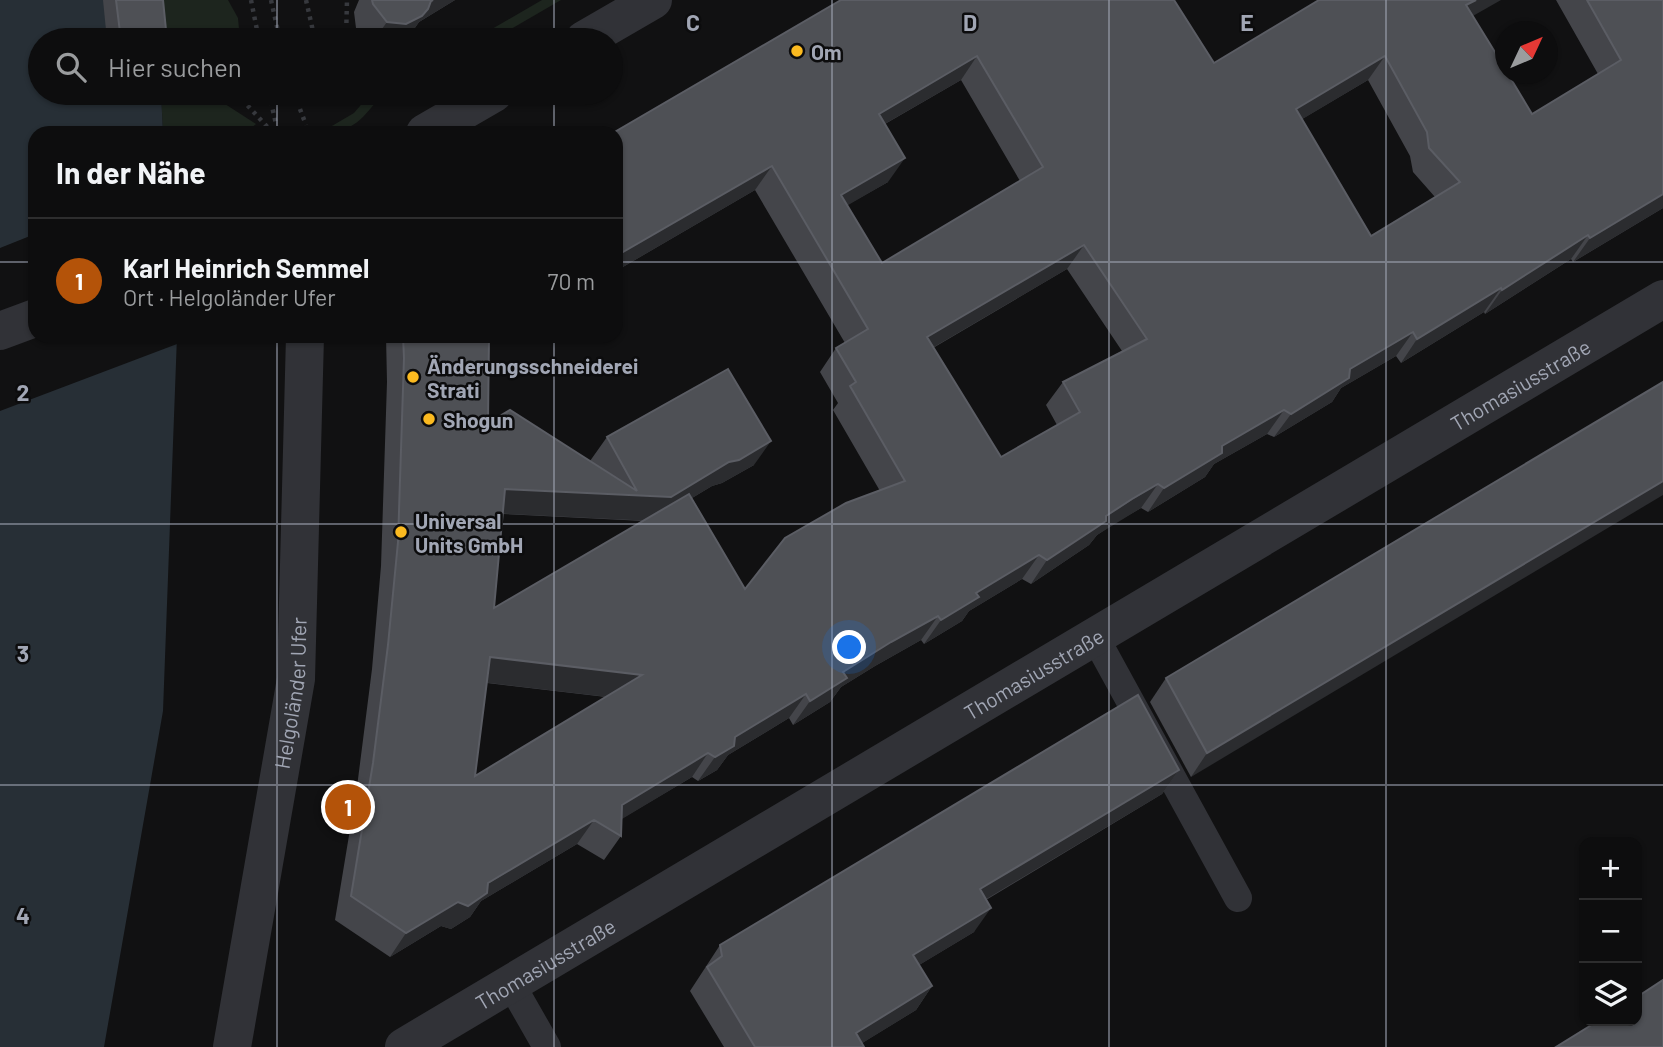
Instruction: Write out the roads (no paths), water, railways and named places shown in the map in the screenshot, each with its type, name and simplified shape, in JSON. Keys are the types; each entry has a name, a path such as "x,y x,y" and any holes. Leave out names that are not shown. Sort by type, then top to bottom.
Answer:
{"street":[{"path":"605,28 653,0"},
{"path":"437,126 473,105"},
{"name":"Thomasiusstraße","path":"404,1047 1663,299"},
{"path":"0,331 28,321"},
{"name":"Helgoländer Ufer","path":"232,1047 296,680 305,343"}],"lane":[{"path":"1095,637 1238,898"},
{"path":"511,984 547,1047"}],"place":[{"name":"Om","path":"797,51"},
{"name":"Änderungsschneiderei Strati","path":"413,377"},
{"name":"Shogun","path":"429,419"},
{"name":"Universal Units GmbH","path":"401,532"},
{"name":"Karl Heinrich Semmel","path":"348,807"}]}
